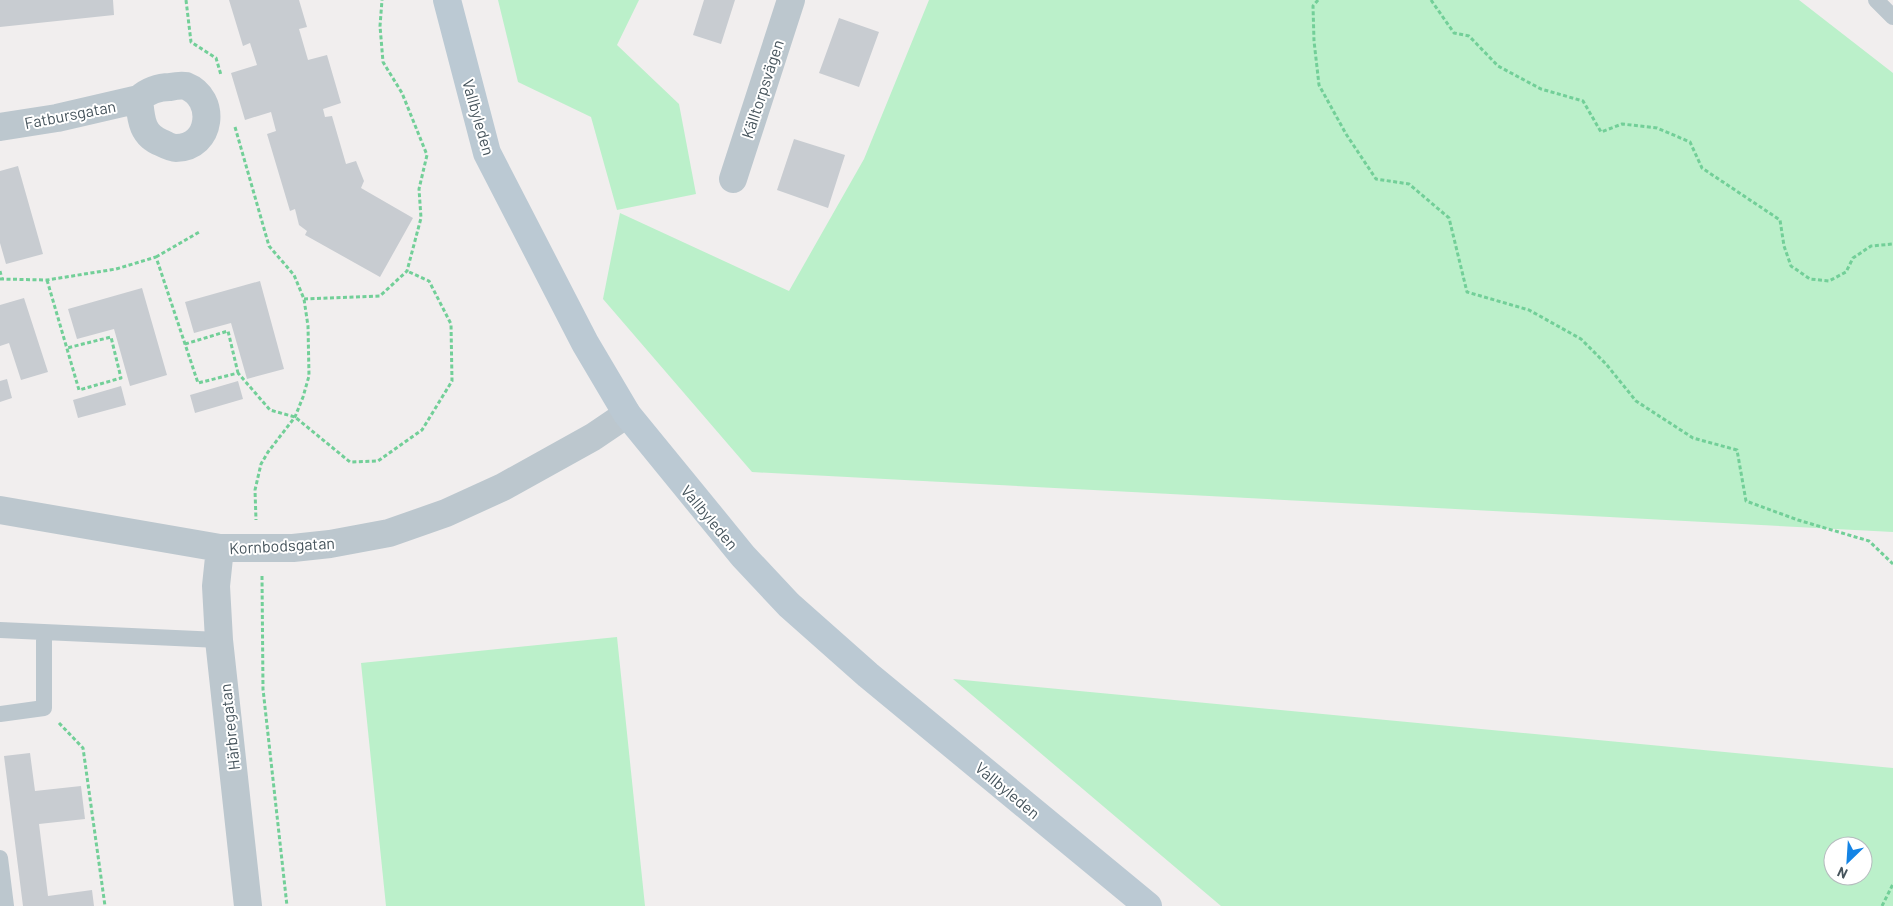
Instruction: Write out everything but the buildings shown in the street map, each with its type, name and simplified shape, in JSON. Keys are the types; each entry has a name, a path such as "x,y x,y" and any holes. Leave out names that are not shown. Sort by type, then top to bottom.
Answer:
{"main road":[{"name":"Vallbyleden","path":"447,0 487,153 584,344 627,414 743,556 789,605 868,674 1148,906"}],"street":[{"name":"Källtorpsvägen","path":"733,179 791,0"},
{"name":"Fatbursgatan","path":"0,127 57,118 139,99"},
{"name":"Kornbodsgatan","path":"0,510 220,548 293,548 330,544 389,532 446,514 503,487 592,437 627,414"},
{"name":"Härbregatan","path":"220,548 216,586 219,640 248,906"}],"lane":[{"path":"1876,0 1893,17"},
{"path":"0,630 219,640"},
{"path":"0,714 44,708 44,632"},
{"path":"0,858 6,906"}],"path":[{"path":"186,0 191,42 216,58 221,77"},
{"path":"304,299 380,296 408,271 421,218 419,189 427,155 402,92 383,62 380,26 382,0"},
{"path":"1318,0 1313,6 1314,41 1319,85 1346,134 1376,179 1409,184 1449,218 1467,292 1529,310 1581,338 1606,364 1636,401 1693,438 1737,450 1746,501 1798,520 1868,541 1893,564"},
{"path":"1431,0 1454,33 1469,36 1498,66 1540,88 1583,101 1601,132 1622,124 1658,128 1690,142 1702,168 1780,220 1784,246 1790,266 1810,279 1829,280 1846,272 1854,258 1870,246 1893,244"},
{"path":"234,124 269,246 294,275 304,299 308,326 309,376 304,397 295,417 268,452 257,478 255,490 255,515 263,587 263,689 287,906"},
{"path":"0,271 1,279 47,280 116,269 156,257 201,231"},
{"path":"156,257 198,383 238,373"},
{"path":"185,344 228,331 238,373 270,410 295,417 350,462 378,462 422,430 452,381 451,324 429,281 408,271"},
{"path":"47,280 79,390 121,378 111,337 67,348"},
{"path":"44,708 83,748 104,906"},
{"path":"1882,906 1893,884"}],"green space":[{"path":"498,0 639,0 617,45 679,104 696,194 617,210 591,117 518,82"},
{"path":"929,0 1799,0 1893,73 1893,532 752,472 603,299 620,213 789,291 864,159"},
{"path":"617,637 645,906 386,906 361,663"},
{"path":"953,679 1893,768 1893,906 1221,906"}]}
